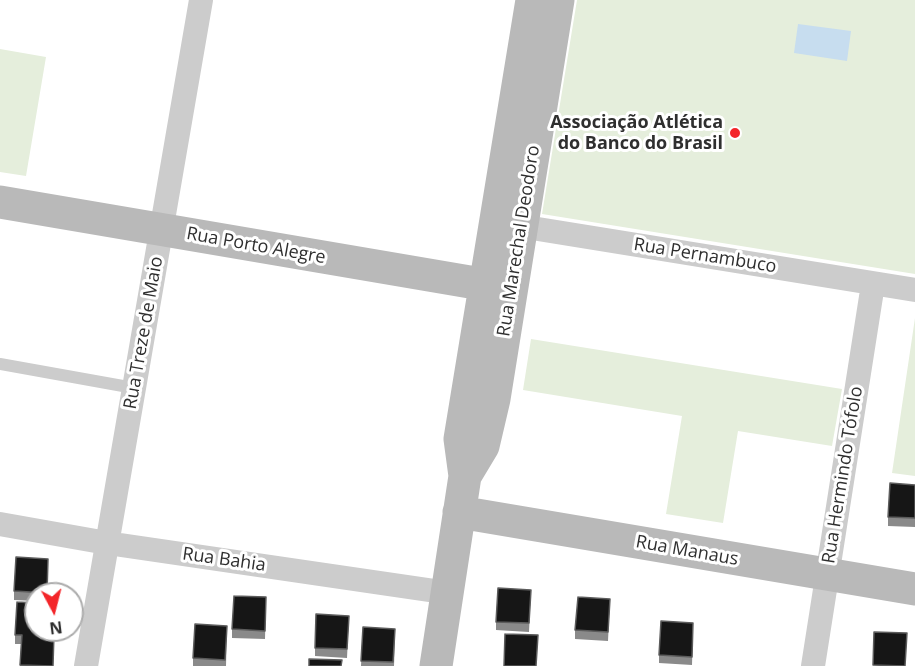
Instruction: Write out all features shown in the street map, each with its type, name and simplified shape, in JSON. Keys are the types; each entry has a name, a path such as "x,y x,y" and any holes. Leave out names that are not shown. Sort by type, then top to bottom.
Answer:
{"street":[{"name":"Rua Treze de Maio","path":"86,666 201,0"},
{"name":"Rua Marechal Deodoro","path":"528,106 532,0"},
{"name":"Rua Marechal Deodoro","path":"436,666 465,476 483,446 480,396 528,106 558,0"},
{"name":"Rua Porto Alegre","path":"0,202 498,287"},
{"name":"Rua Pernambuco","path":"508,224 915,290"},
{"name":"Rua Hermindo Tófolo","path":"813,666 873,284"},
{"name":"Rua Manaus","path":"459,512 827,576 915,589"},
{"name":"Rua Bahia","path":"0,524 107,543 448,593"}],"lane":[{"path":"0,364 134,388"}],"green space":[{"name":"Associação Atlética do Banco do Brasil","path":"577,0 915,0 915,274 542,214"},
{"path":"0,49 46,57 26,176 0,172"},
{"path":"915,318 915,476 892,473"},
{"path":"531,339 842,389 832,446 738,431 723,523 666,514 682,416 523,390"}],"water":[{"path":"798,24 851,31 847,61 794,53"}],"building":[{"path":"890,483 915,485 915,518 888,517"},
{"path":"16,557 48,559 47,582 24,582 24,592 14,591"},
{"path":"498,588 531,590 529,623 496,622"},
{"path":"234,596 266,597 265,631 232,629"},
{"path":"578,597 610,599 608,632 575,630"},
{"path":"17,602 24,602 24,642 54,642 53,666 20,665 22,635 15,635"},
{"path":"316,614 349,616 347,649 315,648"},
{"path":"661,621 693,623 692,657 659,655"},
{"path":"195,624 227,626 225,660 193,658"},
{"path":"363,627 395,629 393,662 361,661"},
{"path":"874,632 907,633 905,666 873,665"},
{"path":"505,634 538,635 536,666 504,666"},
{"path":"309,659 342,660 341,666 309,666"}],"place":[{"name":"Associação Atlética do Banco do Brasil","path":"735,133"}]}
